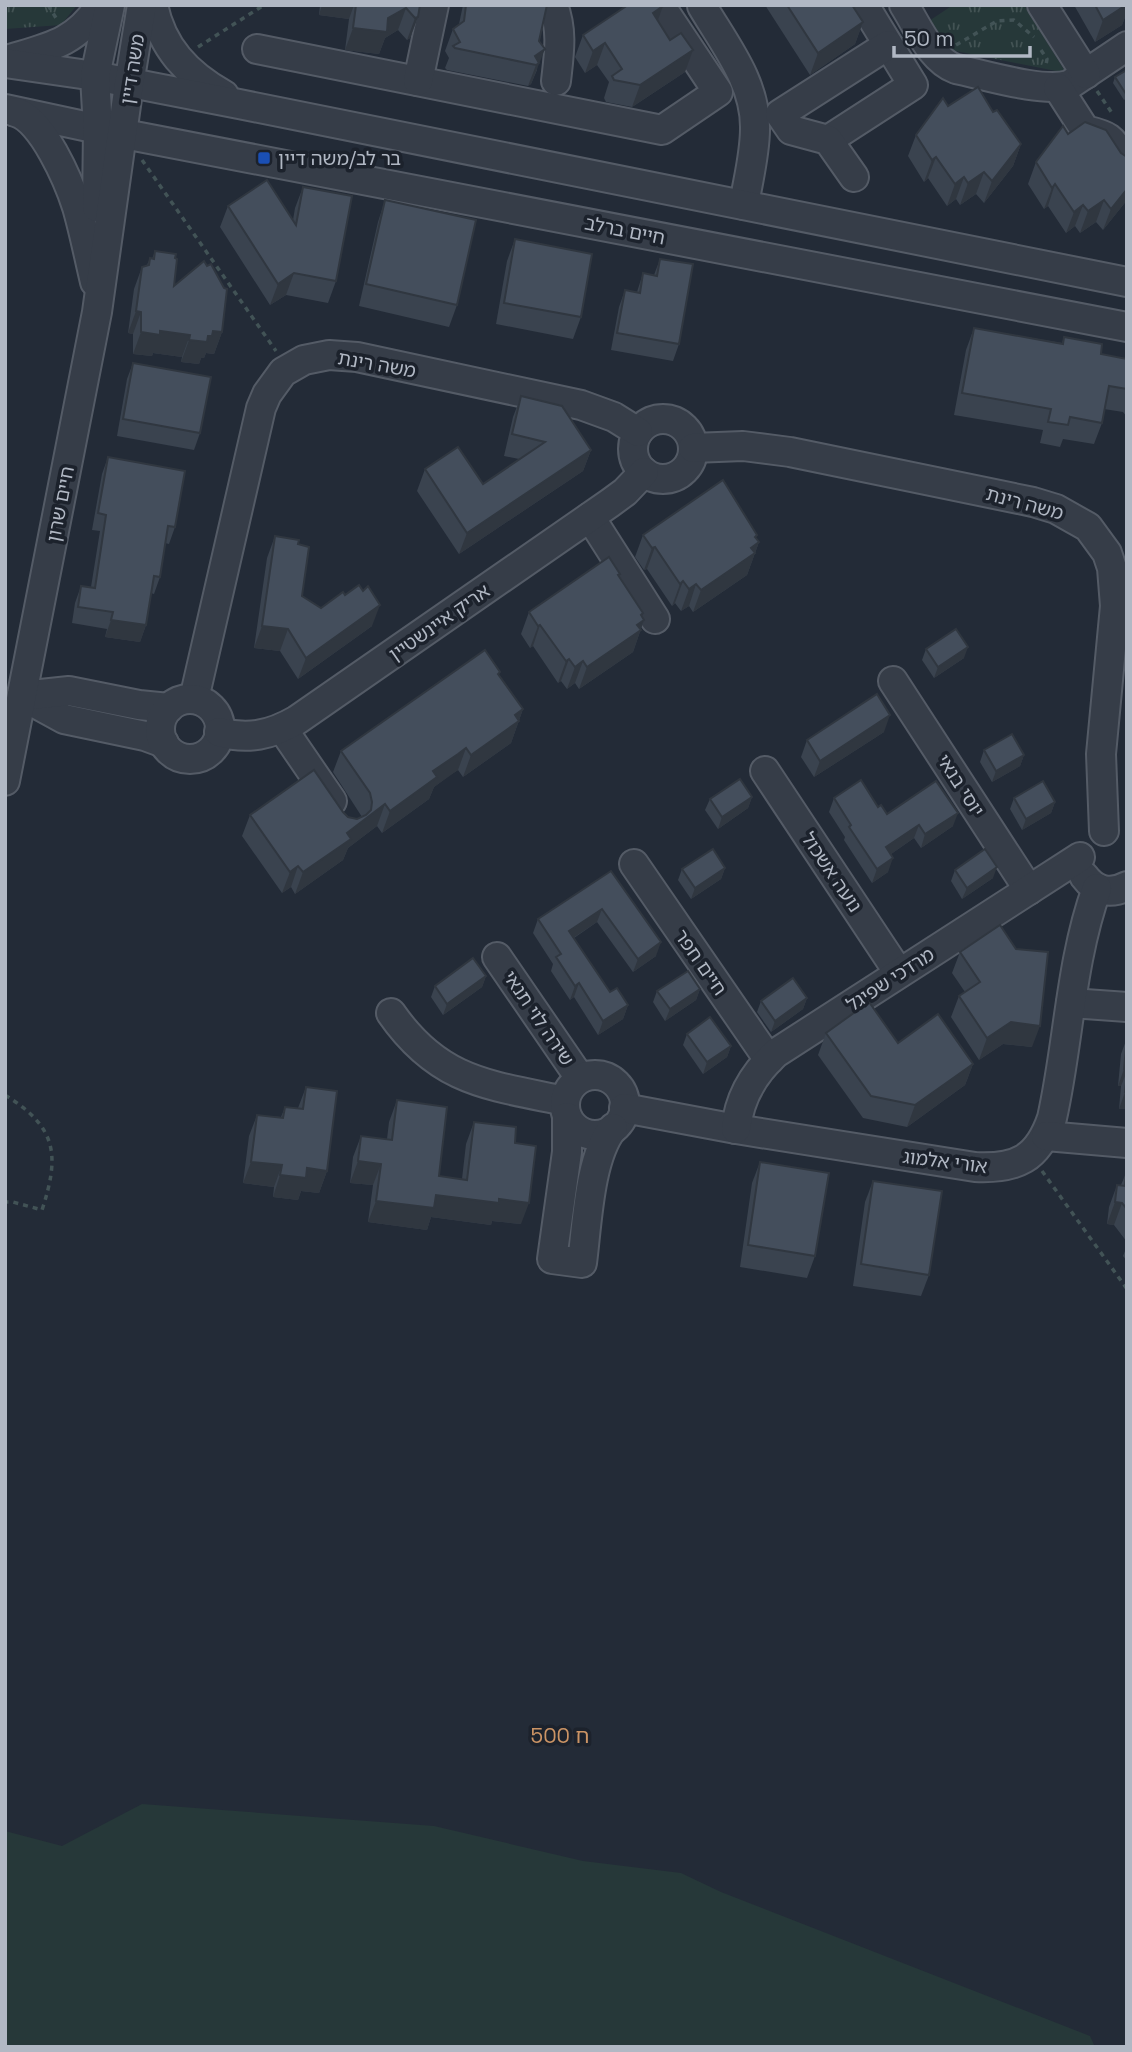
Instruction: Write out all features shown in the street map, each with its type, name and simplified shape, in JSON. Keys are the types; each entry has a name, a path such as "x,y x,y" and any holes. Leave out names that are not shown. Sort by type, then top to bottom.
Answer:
{"street":[{"path":"5,62 69,38 87,22 100,5"},
{"name":"משה דיין","path":"110,5 95,76 110,130"},
{"name":"משה דיין","path":"110,130 129,83 142,5"},
{"path":"153,5 165,42 178,60 202,83 239,104"},
{"path":"418,81 434,5"},
{"path":"553,5 561,37 556,81"},
{"path":"257,49 662,130 718,92 660,5"},
{"path":"904,5 936,56 949,67 959,70 1051,87 1072,84 1127,47"},
{"path":"1042,5 1086,75"},
{"path":"702,6 744,75 754,104 755,137 744,205"},
{"path":"828,140 913,85 888,45 854,13"},
{"path":"854,177 828,140 791,130 780,114 888,45"},
{"path":"5,62 95,76 239,104 1127,282"},
{"path":"1051,87 1085,130 1110,138 1127,166"},
{"path":"5,109 22,114 27,119 48,144 62,170 77,205 96,298"},
{"name":"חיים ברלב","path":"5,109 1127,327"},
{"name":"חיים שרון","path":"5,781 96,298 110,130"},
{"name":"משה רינת","path":"288,369 316,357 357,357 581,405 614,417 638,432"},
{"path":"164,743 161,725 181,704 261,408 274,382 288,369"},
{"path":"671,420 687,430 693,447 688,466 678,475 659,479 644,472 635,459 633,450 638,432 653,421 671,420"},
{"name":"משה רינת","path":"693,447 743,446 790,452 1033,502 1065,513 1088,527 1107,552 1114,586 1113,628 1101,754 1115,833"},
{"name":"אריק איינשטיין","path":"219,732 250,737 282,728 590,517 625,492 644,472"},
{"path":"590,517 655,619"},
{"name":"יוסי בנאי","path":"893,681 1029,890"},
{"path":"69,691 139,705 207,704 214,710 219,732 212,749 196,758 177,755 164,743 145,736 64,719 22,696 69,691"},
{"path":"282,728 348,824"},
{"name":"נועה אשכול","path":"765,771 899,973"},
{"name":"מרדכי שפיגל","path":"736,1129 739,1108 747,1090 769,1060 783,1048 1080,857 1088,840 1115,833"},
{"path":"1080,857 1083,876 1097,888 1111,891 1126,887"},
{"name":"חיים חפר","path":"634,864 769,1060"},
{"path":"1097,888 1084,925 1056,1102 1038,1145 1127,1143"},
{"name":"שירה לוי תנאי","path":"497,957 571,1099"},
{"path":"1071,1003 1127,1007"},
{"path":"391,1013 414,1042 433,1059 456,1073 482,1083 571,1099"},
{"path":"598,1075 612,1080 623,1094 619,1118 603,1144 595,1167 582,1263 552,1259 567,1152 571,1099 598,1075"},
{"path":"571,1099 574,1126 586,1133 601,1134 619,1118"},
{"name":"אורי אלמוג","path":"619,1118 736,1129 975,1167 1008,1166 1038,1145"}],"path":[{"path":"48,5 61,25"},
{"path":"178,60 264,5"},
{"path":"936,56 997,21 1014,20 1034,37 1046,59 1051,87"},
{"path":"1086,75 1113,115"},
{"path":"110,130 288,369"},
{"path":"5,1095 24,1106 46,1133 53,1149 54,1170 42,1210 5,1202"},
{"path":"1038,1145 1127,1289"}],"green space":[{"path":"5,5 77,5 61,25 5,29"},
{"path":"953,5 1024,5 1066,73 946,49 929,21"},
{"path":"142,1804 434,1826 583,1861 681,1873 721,1892 1090,2036 1095,2047 5,2047 5,1831 62,1846"}],"building":[{"path":"356,5 420,5 418,17 415,18 406,8 388,18 387,32 353,28"},
{"path":"466,5 547,5 539,41 545,49 535,56 539,63 536,65 455,48 453,46 460,42 453,29 464,21"},
{"path":"628,5 663,5 653,13 670,40 681,33 693,50 640,85 614,80 612,76 622,69 605,43 593,51 583,35"},
{"path":"787,5 852,5 863,22 818,53"},
{"path":"1095,5 1126,5 1103,20"},
{"path":"1127,70 1127,93 1126,94 1115,77"},
{"path":"978,87 993,112 997,110 1021,144 992,181 984,172 968,183 964,177 955,184 936,157 932,160 916,135 943,98 948,106"},
{"path":"1085,122 1106,130 1121,153 1127,157 1127,189 1111,209 1104,200 1088,211 1083,205 1074,212 1055,184 1052,188 1036,162 1063,126 1068,134"},
{"path":"267,180 296,225 303,187 352,196 336,281 294,273 278,284 228,206"},
{"path":"385,200 476,220 457,305 366,284"},
{"path":"515,239 592,254 581,317 504,303"},
{"path":"155,251 176,254 174,286 204,261 207,266 211,264 227,289 222,332 213,331 207,342 189,340 190,335 160,331 160,335 141,332 141,312 136,311 142,267 149,265 150,258 154,259"},
{"path":"660,259 693,264 679,344 617,333 625,290 640,293 643,273 657,276"},
{"path":"974,328 1063,344 1064,337 1102,344 1101,354 1127,359 1127,389 1109,386 1102,423 1070,417 1068,425 1048,422 1051,409 962,393"},
{"path":"133,363 211,377 200,433 123,419"},
{"path":"521,396 562,406 591,450 467,533 425,469 458,447 483,484 545,442 512,434"},
{"path":"108,457 185,471 175,527 168,526 160,577 154,576 146,625 111,620 113,612 78,607 81,586 95,588 106,515 98,513"},
{"path":"723,480 759,542 751,548 755,553 701,590 696,584 689,589 683,581 680,584 655,547 652,548 643,535"},
{"path":"275,536 299,540 298,544 309,547 302,596 321,608 343,592 345,595 359,585 363,591 368,586 380,605 306,658 288,629 262,626"},
{"path":"609,557 643,613 641,615 644,620 637,625 641,630 587,667 583,661 575,667 569,659 566,661 529,612"},
{"path":"956,629 968,647 938,667 926,649"},
{"path":"485,650 523,709 515,715 519,721 471,755 466,748 433,771 437,777 390,811 385,804 347,833 351,839 303,872 298,866 290,872 250,815 314,770 348,817 357,819 366,815 371,810 370,793 341,751"},
{"path":"877,694 890,715 820,761 807,740"},
{"path":"1012,734 1024,755 996,771 984,750"},
{"path":"740,779 752,797 722,817 710,799"},
{"path":"861,780 878,807 881,805 887,814 936,781 958,813 925,834 919,825 886,847 893,858 877,869 849,827 851,825 834,798"},
{"path":"1043,781 1055,802 1026,819 1014,798"},
{"path":"713,849 725,868 695,888 682,869"},
{"path":"985,849 997,867 967,888 955,870"},
{"path":"611,871 661,942 638,959 602,909 569,931 610,992 617,988 628,1005 603,1021 579,983 575,986 556,957 561,954 538,919"},
{"path":"1000,925 1016,949 1048,952 1040,1026 1011,1022 987,1038 959,996 980,982 960,952"},
{"path":"473,958 486,976 447,1004 435,986"},
{"path":"688,971 700,989 670,1009 657,991"},
{"path":"793,978 807,998 775,1021 761,1001"},
{"path":"869,1002 898,1043 938,1014 973,1064 915,1105 871,1096 826,1033"},
{"path":"710,1017 731,1046 707,1062 687,1034"},
{"path":"1127,1038 1127,1070 1124,1069"},
{"path":"306,1087 337,1091 327,1171 307,1168 306,1178 280,1175 282,1165 251,1162 257,1115 283,1118 285,1107 303,1109"},
{"path":"397,1100 447,1107 439,1176 467,1180 474,1122 516,1127 515,1143 536,1146 529,1203 499,1199 499,1203 436,1195 434,1208 376,1201 381,1164 358,1161 361,1136 392,1140"},
{"path":"760,1162 829,1173 815,1256 748,1245"},
{"path":"1126,1173 1127,1209 1122,1203 1115,1202 1117,1185 1125,1186"},
{"path":"873,1181 942,1191 929,1275 861,1264"}],"place":[{"name":"בר לב/משה דיין","path":"264,158"}],"district":[{"name":"ח 500","path":"560,1736"}]}
